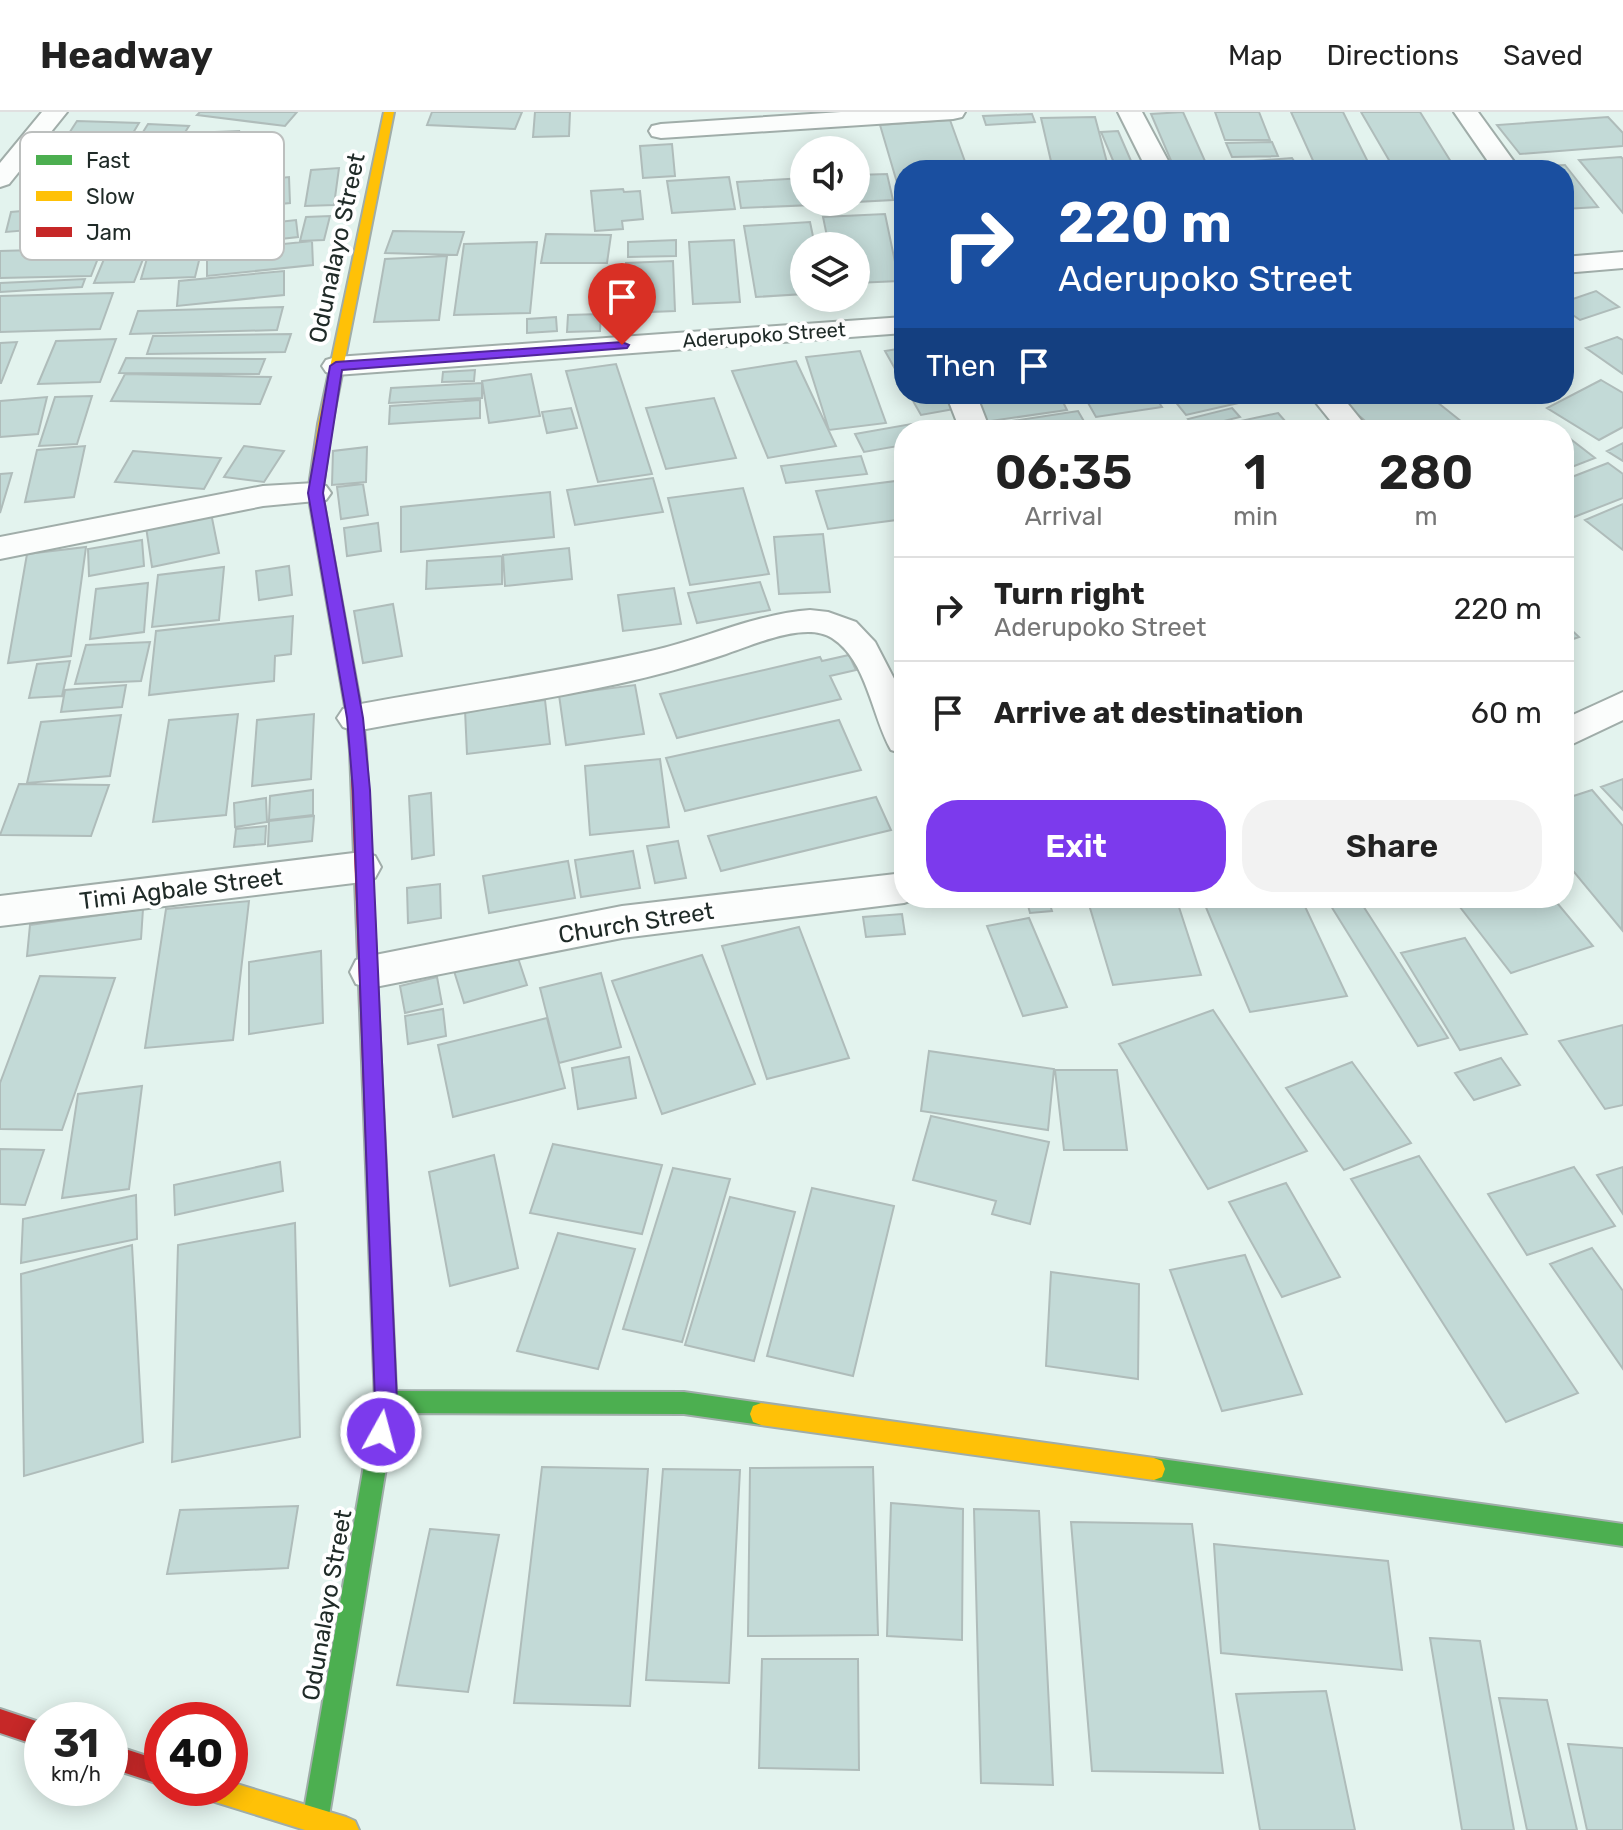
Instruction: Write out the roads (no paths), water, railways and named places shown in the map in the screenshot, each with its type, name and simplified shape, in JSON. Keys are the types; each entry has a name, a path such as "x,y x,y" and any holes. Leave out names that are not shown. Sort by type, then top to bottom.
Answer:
{"street":[{"name":"Odunalayo Street","path":"315,1822 386,1402 361,790 355,718 315,493 336,366 389,112"},
{"path":"661,131 953,112"},
{"path":"1130,112 1155,160"},
{"path":"1466,112 1500,160"},
{"path":"13,129 47,122"},
{"path":"0,179 20,155"},
{"path":"1574,260 1623,260"},
{"name":"Aderupoko Street","path":"336,366 894,326"},
{"path":"1332,404 1346,420"},
{"path":"0,548 263,496 315,493"},
{"path":"355,718 562,681 695,651 786,623 816,622 843,629 863,649 894,719"},
{"path":"1574,730 1623,705"},
{"name":"Timi Agbale Street","path":"0,911 362,867"},
{"name":"Church Street","path":"370,972 622,922 894,889"},
{"path":"386,1402 684,1403 1623,1535"},
{"path":"0,1721 24,1729"},
{"path":"248,1801 346,1830"}]}
